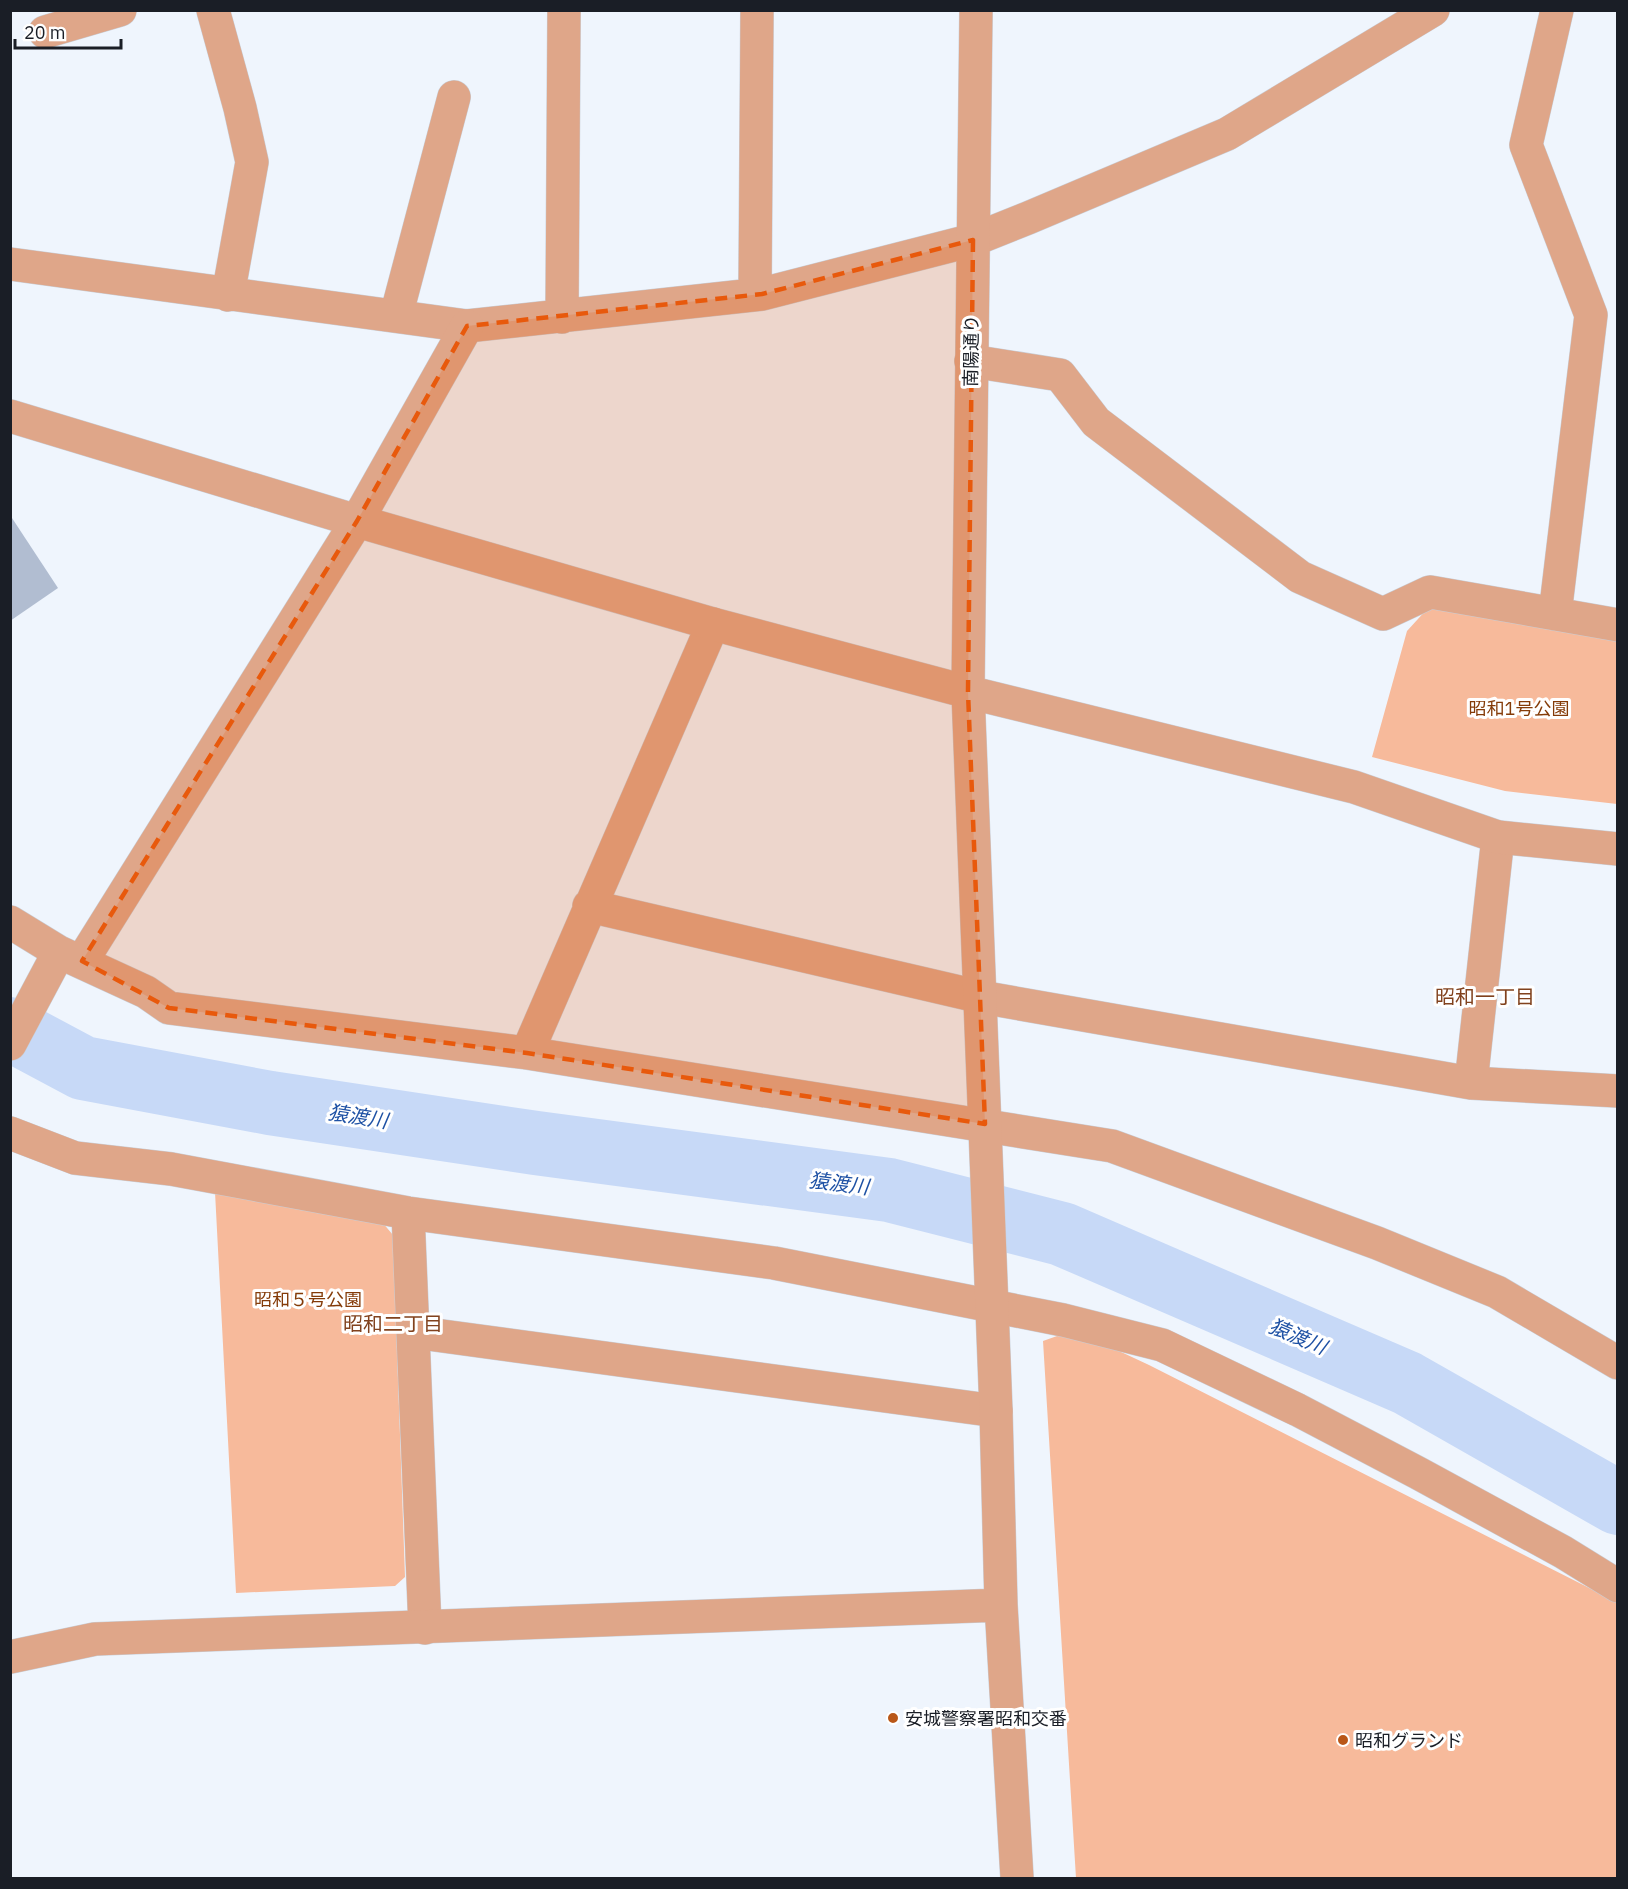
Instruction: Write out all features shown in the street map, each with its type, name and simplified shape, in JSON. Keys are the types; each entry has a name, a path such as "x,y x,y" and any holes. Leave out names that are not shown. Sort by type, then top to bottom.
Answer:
{"street":[{"path":"45,32 120,10"},
{"path":"213,10 252,162 228,295"},
{"path":"562,317 564,10"},
{"path":"755,294 757,10"},
{"name":"南陽通り","path":"975,10 968,692 992,1296 1001,1605 1017,1878"},
{"path":"10,264 467,326 755,294 973,240 1227,134 1433,10"},
{"path":"1555,614 1604,315 1526,145 1557,10"},
{"path":"396,316 454,97"},
{"path":"10,1044 357,521 467,326"},
{"path":"971,361 1060,375 1096,422 1300,577 1383,614 1430,592 1617,625"},
{"path":"10,416 357,521 713,624 968,692 1354,787 1498,837 1617,849"},
{"path":"527,1053 713,624"},
{"path":"1471,1083 1498,837"},
{"path":"590,906 981,997 1471,1083 1617,1091"},
{"path":"10,922 70,956 146,992 170,1008 527,1053 985,1133 1112,1146 1377,1243 1497,1292 1617,1363"},
{"path":"10,1133 75,1158 171,1169 408,1213 774,1263 992,1296 1063,1320 1162,1345 1298,1410 1563,1552 1617,1586"},
{"path":"408,1213 425,1628"},
{"path":"412,1332 996,1411"},
{"path":"10,1657 95,1639 1001,1605"}],"highlighted area":[{"path":"973,240 968,692 985,1124 527,1053 169,1008 82,961 357,521 467,326 762,294"}],"green space":[{"name":"昭和1号公園","path":"1428,608 1617,638 1617,804 1505,791 1372,757 1407,631"},
{"name":"昭和５号公園","path":"215,1192 382,1222 393,1235 405,1577 395,1586 236,1593"},
{"name":"昭和グランド","path":"1074,1330 1149,1365 1617,1602 1617,1878 1076,1878 1043,1341"}],"building":[{"path":"10,515 58,588 10,621"}],"waterway":[{"name":"猿渡川","path":"10,1029 83,1068 270,1103 536,1143 889,1190 1062,1234 1407,1383 1618,1503"}],"place":[{"name":"安城警察署昭和交番","path":"893,1718"},
{"name":"昭和グランド","path":"1343,1740"}],"district":[{"name":"昭和一丁目","path":"1485,996"},
{"name":"昭和二丁目","path":"393,1323"}]}
